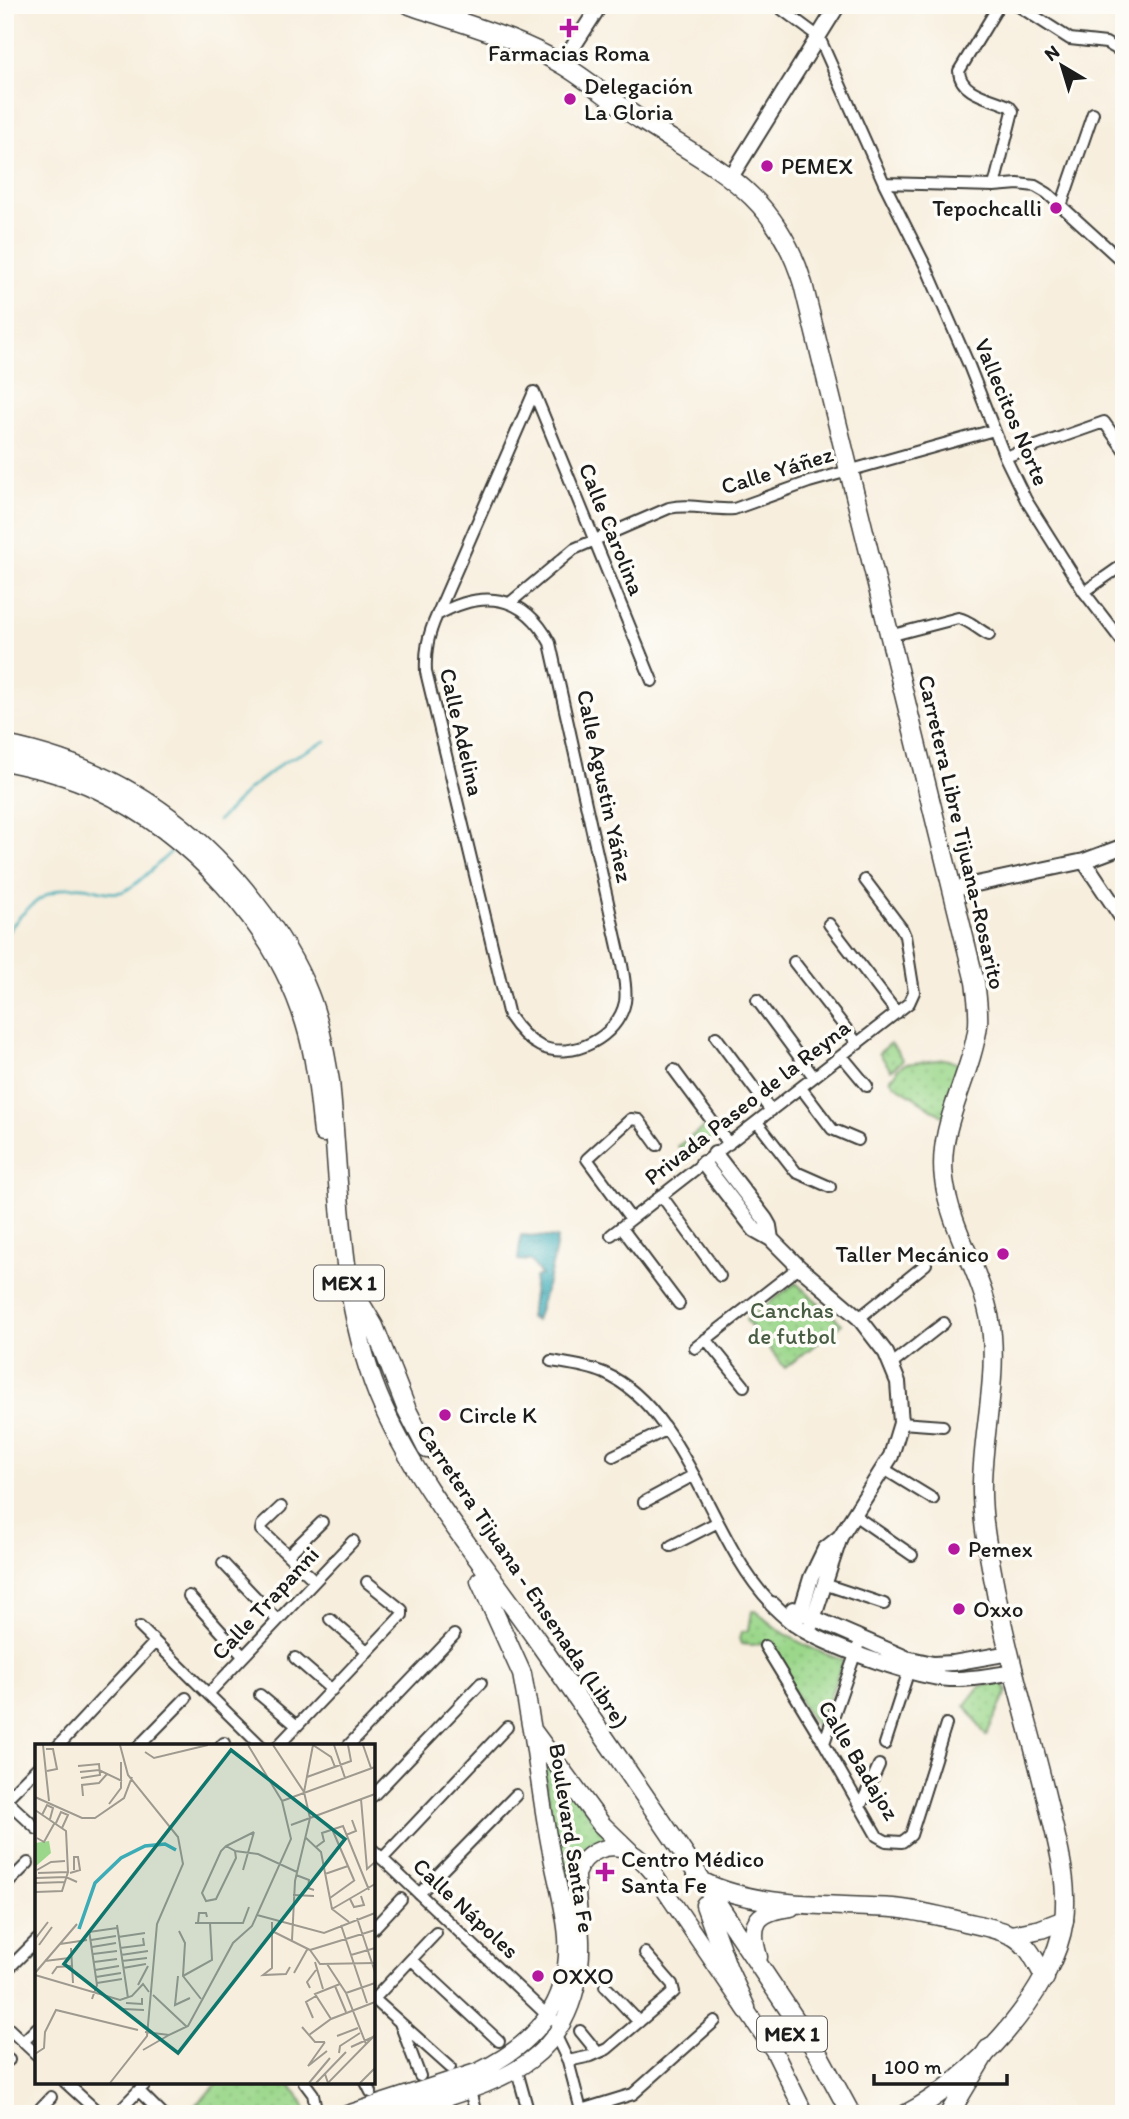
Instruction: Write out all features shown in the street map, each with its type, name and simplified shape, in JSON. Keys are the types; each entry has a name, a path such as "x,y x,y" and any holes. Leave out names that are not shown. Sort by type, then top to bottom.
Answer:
{"main road":[{"name":"Carretera Libre Tijuana-Rosarito","path":"410,5 490,33 562,64 639,119 731,177 765,209 784,236 795,257 975,982 978,1025 945,1136 943,1177 951,1211 974,1266 990,1321 992,1366 982,1481 983,1517 1010,1653 1058,1844 1063,1875 1064,1920 1045,1978 1031,2000 988,2049 944,2091 906,2114"},
{"name":"Carretera Tijuana - Ensenada (Libre)","path":"5,745 81,767 117,783 168,814 213,852 233,873 276,932 309,993 326,1055 350,1288 378,1395 408,1455 703,1882 819,2055 851,2114"},
{"name":"Carretera Tijuana - Ensenada (Libre)","path":"5,761 59,773 137,810 166,830 198,858 258,929 282,968 305,1024 316,1071 341,1302 359,1374 380,1425 399,1462 803,2051 838,2114"},
{"path":"350,1288 374,1326 407,1410 427,1449"},
{"path":"480,1581 522,1674 532,1730 601,1824 653,1873 774,2051 805,2114"},
{"name":"Boulevard Santa Fe","path":"532,1730 545,1819 572,1927"},
{"name":"Boulevard Santa Fe","path":"396,2114 417,2110 470,2091 517,2071 539,2054 555,2025 567,1939 576,1901 576,1874 581,1861 604,1848 629,1851"},
{"path":"703,1882 739,1894 808,1904 901,1909 981,1926 1012,1935 1032,1954 1045,1978"},
{"path":"761,1969 754,1939 755,1924 766,1912 808,1904"},
{"path":"705,1905 746,2008"},
{"path":"1012,1935 1041,1929 1064,1920"},
{"name":"Boulevard Santa Fe","path":"348,2114 480,2071 499,2062 555,2025"},
{"path":"949,2114 988,2049"}],"street":[{"path":"562,64 600,5"},
{"path":"776,5 818,37"},
{"path":"731,177 838,5"},
{"path":"994,186 1013,111 1009,106 967,89 961,82 959,71 999,5"},
{"path":"1017,5 1070,39 1106,43 1124,53"},
{"name":"Vallecitos Norte","path":"818,37 932,281 1005,457 1037,518 1084,592 1124,644"},
{"path":"1061,206 1093,113"},
{"path":"884,183 1035,186 1124,263"},
{"name":"Calle Carolina","path":"534,392 652,681"},
{"name":"Calle Adelina","path":"534,392 427,640 426,672 504,1004 517,1029 529,1040 556,1050 576,1049"},
{"path":"1005,457 1104,422 1124,450"},
{"name":"Calle Yáñez","path":"511,602 574,549 669,508 680,505 734,509 849,470 994,430"},
{"path":"1084,592 1124,564"},
{"path":"437,615 467,603 493,600 511,602"},
{"name":"Calle Agustin Yáñez","path":"511,602 525,610 536,621 550,643 626,990 620,1017 609,1031 595,1042 576,1049"},
{"path":"889,636 958,618 969,622 977,631 989,635"},
{"path":"953,889 1084,861 1124,846"},
{"path":"1084,861 1123,917"},
{"name":"Privada Paseo de la Reyna","path":"611,1235 909,1003 914,992 905,936 866,880"},
{"path":"830,924 897,1013"},
{"path":"794,962 858,1044"},
{"path":"757,1000 814,1077"},
{"path":"716,1037 771,1111"},
{"path":"842,1056 867,1086"},
{"path":"674,1070 729,1144"},
{"path":"801,1088 832,1129 858,1140"},
{"path":"631,1219 587,1159 631,1119 639,1121 657,1145"},
{"path":"757,1122 796,1172 830,1187"},
{"path":"715,1154 765,1219 771,1239"},
{"path":"703,1163 755,1230 771,1239 799,1268 859,1318 876,1338 892,1364 900,1398 901,1423 897,1440 884,1469 840,1537 825,1549 797,1618"},
{"path":"661,1195 720,1276"},
{"path":"621,1227 679,1304"},
{"path":"859,1318 926,1264"},
{"path":"695,1348 799,1268"},
{"path":"892,1364 944,1323"},
{"path":"706,1339 744,1386"},
{"path":"551,1361 589,1367 617,1380 648,1408 666,1430 694,1475 756,1587 772,1604 811,1626 909,1670 933,1670 953,1663 1010,1653"},
{"path":"901,1423 943,1426"},
{"path":"613,1457 666,1430"},
{"path":"884,1469 933,1499"},
{"path":"644,1502 694,1475"},
{"path":"281,1507 261,1528 314,1580"},
{"path":"855,1515 912,1555"},
{"path":"288,1555 322,1522"},
{"path":"671,1546 718,1522"},
{"path":"811,1626 840,1537"},
{"name":"Calle Trapanni","path":"208,1694 352,1541"},
{"path":"223,1563 277,1620"},
{"path":"280,1744 403,1612 367,1582"},
{"path":"824,1584 884,1604"},
{"path":"189,1596 243,1656"},
{"path":"330,1619 367,1651"},
{"path":"140,1627 259,1744"},
{"path":"350,1744 454,1635"},
{"path":"60,1744 155,1642"},
{"name":"Calle Badajoz","path":"765,1646 877,1836 886,1841 902,1842 911,1835 946,1724"},
{"path":"858,1646 906,1658 951,1679 1015,1672"},
{"path":"824,1743 858,1646"},
{"path":"295,1658 332,1690"},
{"path":"885,1744 909,1670"},
{"path":"374,1795 481,1683"},
{"path":"260,1695 296,1726"},
{"path":"141,1744 186,1698"},
{"path":"382,1859 507,1727"},
{"path":"860,1807 878,1765"},
{"path":"35,1770 5,1799 35,1827"},
{"path":"419,1894 516,1795"},
{"name":"Calle Nápoles","path":"374,1851 555,2025"},
{"path":"5,1886 28,1863"},
{"path":"374,1928 401,1899"},
{"path":"374,1999 436,1933"},
{"path":"5,1972 35,1942"},
{"path":"568,2062 598,2053 639,2022 675,1989 645,1953"},
{"path":"412,1959 499,2041"},
{"path":"605,1986 639,2022"},
{"path":"374,2001 450,2067"},
{"path":"555,2025 581,2112 634,2094 715,2021"},
{"path":"400,2022 420,2076"},
{"path":"5,2025 35,2053"},
{"path":"23,2042 35,2030"},
{"path":"580,2031 598,2053"},
{"path":"517,2071 528,2114"},
{"path":"67,2084 100,2114"},
{"path":"306,2084 313,2094 317,2114"},
{"path":"116,2114 143,2087 162,2114"},
{"path":"470,2091 476,2114"},
{"path":"35,2114 51,2097"}],"green space":[{"path":"891,1043 903,1060 891,1070 879,1053"},
{"path":"945,1059 963,1065 944,1117 890,1079 897,1069 905,1064"},
{"path":"707,1125 716,1137 686,1158 678,1146"},
{"name":"Canchas de futbol","path":"796,1283 842,1324 785,1368 746,1320"},
{"path":"752,1611 756,1611 796,1640 843,1660 818,1730 763,1643 741,1644 739,1638 742,1632 749,1630"},
{"path":"1001,1683 1008,1690 986,1736 965,1705 979,1687"},
{"path":"540,1748 607,1838 595,1840 573,1859 569,1916"},
{"path":"217,2084 289,2084 298,2094 307,2114 186,2114"}],"water":[{"path":"521,1235 557,1238 536,1321 530,1318 535,1277 541,1275 531,1261 518,1260"}],"waterway":[{"path":"218,821 249,789 284,762 326,741"},
{"path":"5,936 28,908 48,894 71,887 121,892 139,881 171,852"}],"place":[{"name":"Farmacias Roma","path":"569,28"},
{"name":"Delegación La Gloria","path":"570,99"},
{"name":"PEMEX","path":"767,166"},
{"name":"Tepochcalli","path":"1056,208"},
{"name":"Taller Mecánico","path":"1003,1254"},
{"name":"Circle K","path":"445,1415"},
{"name":"Pemex","path":"954,1549"},
{"name":"Oxxo","path":"959,1609"},
{"name":"Centro Médico Santa Fe","path":"605,1872"},
{"name":"OXXO","path":"538,1976"}]}
